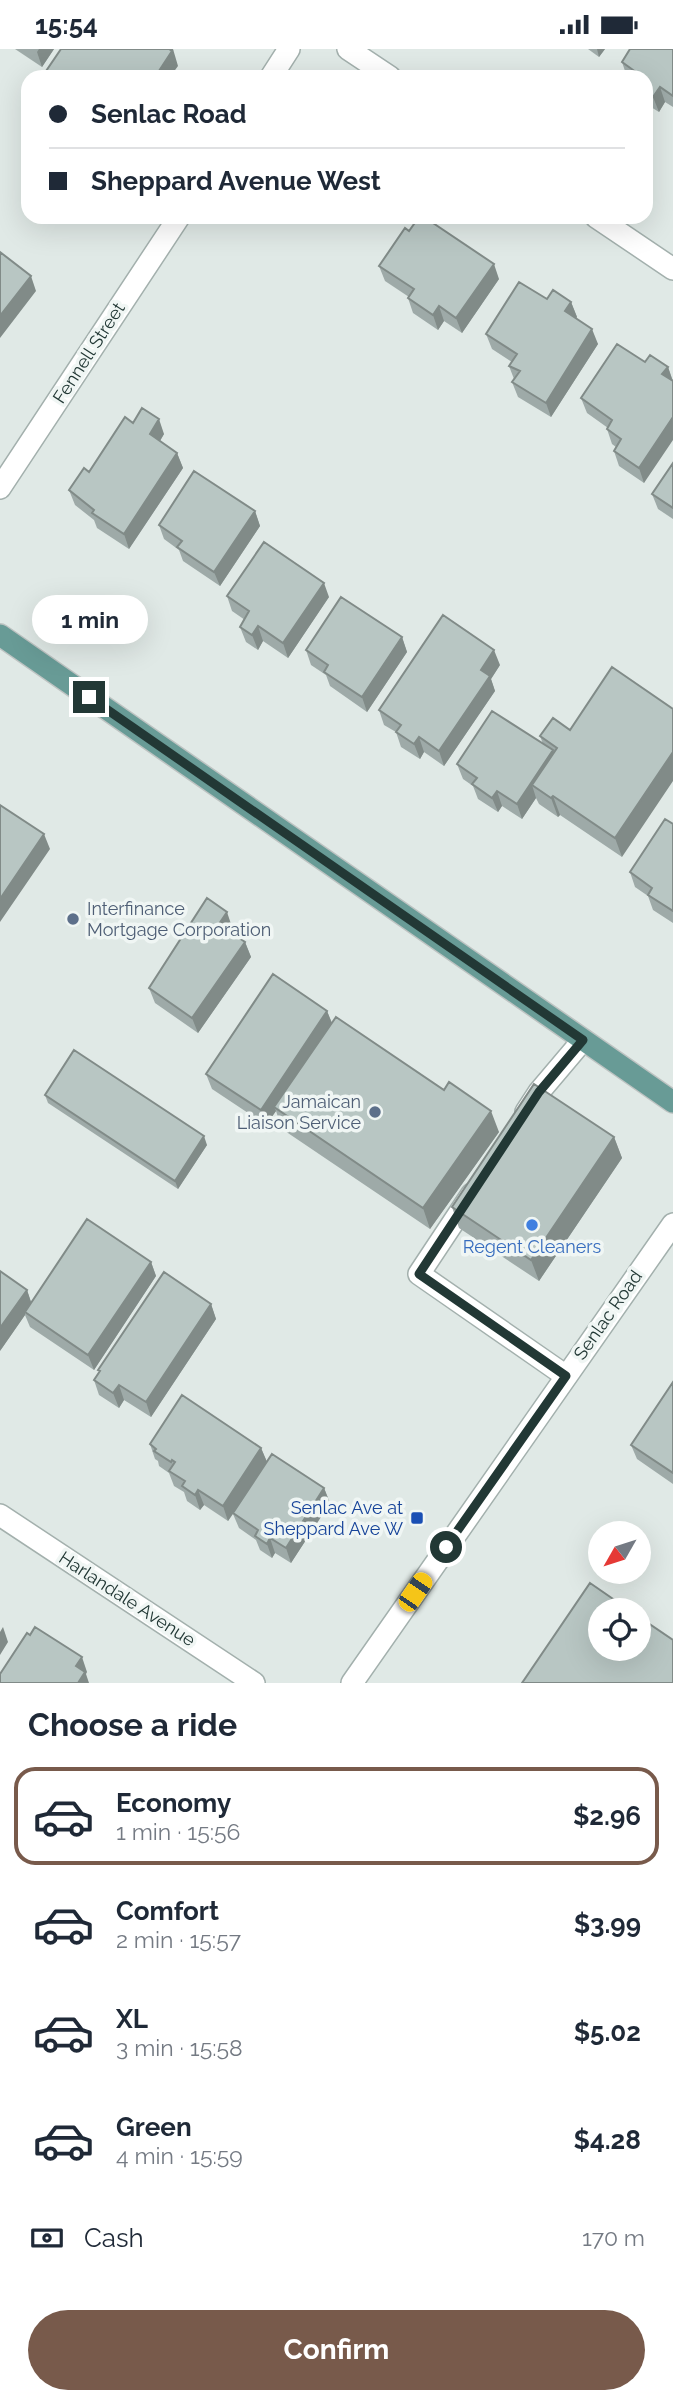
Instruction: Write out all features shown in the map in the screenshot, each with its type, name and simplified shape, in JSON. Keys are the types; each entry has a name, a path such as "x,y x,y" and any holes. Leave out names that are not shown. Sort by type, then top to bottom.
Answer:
{"main road":[{"path":"0,635 673,1102"}],"street":[{"path":"276,70 289,49"},
{"path":"348,49 380,70"},
{"name":"Fennell Street","path":"0,488 174,224"},
{"path":"606,224 673,269"},
{"path":"517,1126 539,1092 583,1040"},
{"path":"486,1172 419,1274 566,1376"},
{"name":"Senlac Road","path":"352,1683 673,1224"},
{"name":"Harlandale Avenue","path":"0,1515 254,1683"}],"building":[{"path":"61,49 172,51 160,70 47,70"},
{"path":"630,49 673,49 673,96 660,87 653,97 653,70 633,70 622,62"},
{"path":"414,224 434,224 494,264 456,318 439,306 433,315 408,298 414,289 379,266 405,228 409,231"},
{"path":"0,252 31,276 0,316"},
{"path":"519,282 547,299 553,290 571,302 565,311 592,329 546,403 512,382 520,371 509,366 517,354 486,334"},
{"path":"617,344 645,362 650,355 668,367 662,374 673,381 673,417 639,468 614,451 621,439 607,429 612,420 581,398"},
{"path":"142,408 159,419 150,434 177,453 124,534 92,513 94,510 69,490 84,468 89,472 125,417 133,423"},
{"path":"673,463 673,508 652,494"},
{"path":"194,471 255,511 214,572 177,547 182,541 159,525"},
{"path":"264,542 324,583 283,643 258,626 252,635 240,627 249,611 227,596"},
{"path":"341,597 402,637 362,697 324,672 328,665 306,650"},
{"path":"443,615 494,650 481,670 490,676 439,751 419,737 414,744 396,732 401,725 379,710"},
{"path":"612,667 673,709 673,752 615,838 532,785 557,748 540,736 553,718 570,730"},
{"path":"492,711 553,750 517,804 497,791 492,798 472,784 477,778 457,764"},
{"path":"0,805 44,834 0,899"},
{"path":"665,819 673,824 673,911 648,895 652,888 630,872"},
{"path":"207,898 227,912 219,924 245,942 192,1018 149,988"},
{"path":"273,974 327,1011 261,1110 206,1074"},
{"path":"336,1017 444,1090 449,1082 491,1111 423,1208 274,1107"},
{"path":"74,1050 204,1136 175,1181 45,1095"},
{"path":"534,1084 614,1137 531,1260 452,1207"},
{"path":"87,1219 151,1262 88,1355 25,1312"},
{"path":"0,1271 27,1290 0,1328"},
{"path":"164,1272 211,1304 146,1402 119,1385 113,1393 94,1380 100,1371 98,1370"},
{"path":"673,1382 673,1473 631,1445"},
{"path":"182,1395 261,1448 223,1506 198,1490 195,1495 182,1486 185,1481 169,1471 175,1462 154,1451 156,1449 150,1444"},
{"path":"272,1454 324,1488 286,1548 270,1538 267,1544 255,1536 258,1530 233,1513"},
{"path":"589,1584 612,1598 588,1598 588,1661 651,1661 651,1625 673,1640 673,1683 522,1683"},
{"path":"35,1627 82,1657 76,1666 85,1672 78,1683 0,1683 0,1674 27,1633 30,1635"}],"place":[{"name":"Interfinance Mortgage Corporation","path":"73,919"},
{"name":"Jamaican Liaison Service","path":"375,1112"},
{"name":"Regent Cleaners","path":"532,1225"},
{"name":"Senlac Ave at Sheppard Ave W","path":"417,1518"}],"route":[{"path":"89,697 583,1040 539,1092 419,1274 566,1376 446,1547"}]}
